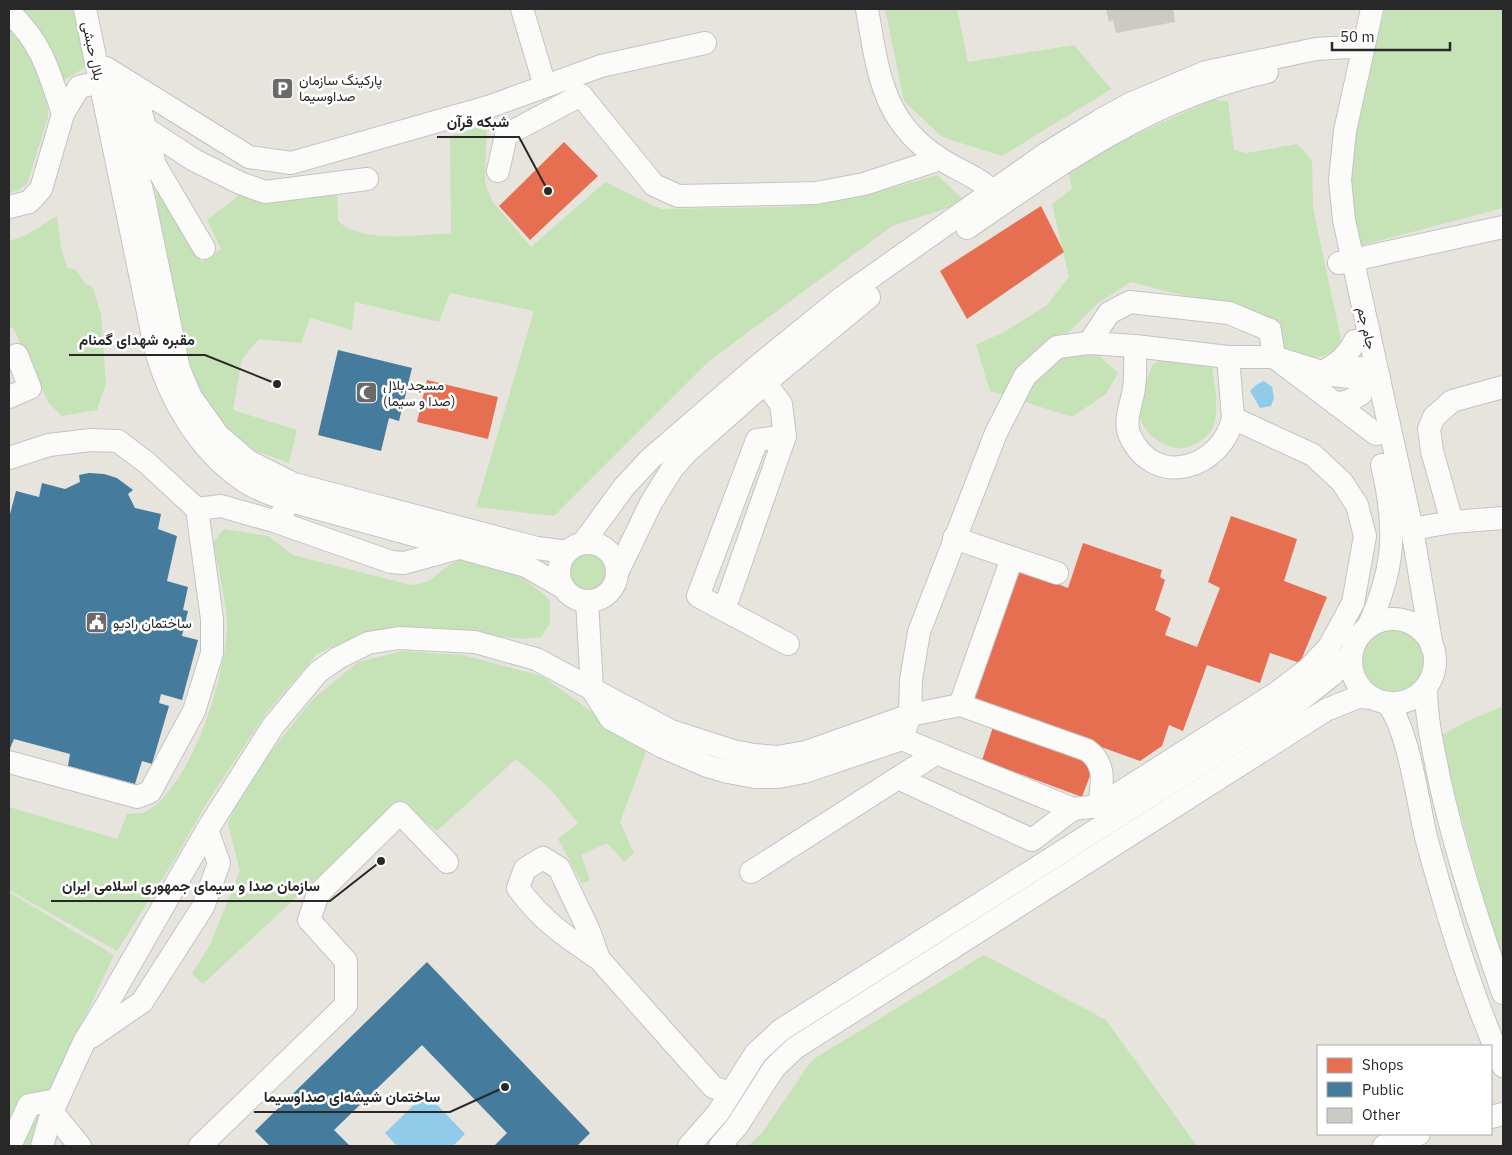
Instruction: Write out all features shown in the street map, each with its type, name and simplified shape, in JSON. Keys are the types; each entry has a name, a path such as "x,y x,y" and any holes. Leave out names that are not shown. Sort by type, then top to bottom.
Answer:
{"lane":[{"name":"بلال حبشی","path":"85,9 102,77"},
{"path":"96,9 102,77 129,138 155,165 204,248"},
{"path":"522,9 545,86"},
{"path":"867,9 879,80 894,114 913,137 940,159 998,197"},
{"name":"جام جم","path":"1358,9 1355,54 1340,180 1344,220 1345,261 1355,341 1403,487 1432,647"},
{"name":"جام جم","path":"1355,54 1372,9"},
{"path":"9,12 27,29 39,46 63,114"},
{"path":"9,207 29,202 41,189 63,114 79,87 102,77 134,86 249,157 290,163 491,106 601,66 705,44"},
{"path":"564,588 559,570 561,560 575,548 624,487 650,459 852,309 998,197 1113,131 1216,78 1316,49 1355,54"},
{"path":"134,86 129,138 149,272 161,370 182,414 209,449 241,479 432,530 537,548 600,546 607,550 616,565 617,573"},
{"path":"498,171 506,136 582,95 654,185 678,196 816,193 864,184 940,159"},
{"path":"129,138 194,160 240,184 265,192 367,179"},
{"path":"1345,261 1503,226"},
{"name":"جام جم","path":"1345,261 1368,376 1376,434 1392,515 1391,557 1383,595 1368,627"},
{"path":"1089,343 1109,313 1130,302 1229,312 1270,330 1274,357 1376,434"},
{"path":"1322,372 1339,362 1349,353 1355,341"},
{"path":"902,739 910,714 912,672 919,632 954,538 996,433 1024,376 1057,347 1089,343 1135,346 1228,357 1274,357 1322,372 1352,377 1368,376 1361,394 1349,401 1336,404"},
{"path":"1135,346 1134,388 1126,423 1129,435 1144,456 1157,464 1172,469 1190,466 1206,458 1225,441 1230,432 1233,418 1228,357"},
{"path":"9,397 30,388 11,353"},
{"path":"760,376 781,404 785,436 724,610 788,644"},
{"path":"432,530 460,547 526,566 564,588 578,599 587,601 604,596 611,590 650,503 672,469 760,376"},
{"path":"1452,522 1432,451 1429,429 1434,417 1452,401 1503,387"},
{"path":"689,1146 718,1113 756,1053 781,1030 1105,813 1278,692 1308,669 1329,647 1353,603 1365,536 1357,505 1342,482 1313,455 1233,418"},
{"path":"9,458 49,445 91,440 118,441 147,463 197,509 212,619 212,653 194,711 150,792 137,797 9,762"},
{"path":"1403,487 1440,479"},
{"path":"277,522 292,493"},
{"path":"197,509 221,506 277,522 392,562 404,563 460,547"},
{"path":"1412,529 1452,522 1503,518"},
{"path":"954,538 1057,573"},
{"path":"960,705 1012,558"},
{"path":"587,601 592,689"},
{"path":"667,739 707,766 755,777 778,777 825,767 902,739 1073,809 1105,813 1298,702 1327,679 1352,652 1358,638 1368,627 1385,620 1400,620 1412,624 1424,632 1435,655 1433,675 1426,688 1408,701 1380,701 1358,698 1342,702 1326,710 795,1048 774,1068 737,1126 720,1146"},
{"path":"42,1146 55,1106 84,1042 207,830 273,726 294,698 318,672 338,658 368,643 399,638 475,642 536,658 592,689 611,719 667,739 733,751 777,756 806,752 836,743 910,714 960,705 1087,750 1096,756 1103,775 1105,813 1124,840"},
{"path":"1352,652 1354,677 1362,690 1395,712 1403,735 1420,814 1444,903 1503,1066"},
{"path":"1426,688 1428,720 1446,808 1470,895 1503,993"},
{"path":"751,872 936,753"},
{"path":"898,778 1032,840 1073,809"},
{"path":"210,1143 346,1006 346,961 310,920 318,894 400,813 447,862"},
{"path":"84,1042 142,1002 203,907 220,863 207,830"},
{"path":"599,959 713,1087 732,1090 752,1100"},
{"path":"10,1146 29,1105 55,1106"},
{"path":"55,1106 80,1146"},
{"path":"1384,1146 1413,1139"}],"green space":[{"path":"9,9 73,9 86,67 47,90 48,117 27,184 9,193"},
{"path":"885,9 957,9 968,62 1074,45 1111,89 1002,156 942,137 904,101"},
{"path":"1385,9 1503,9 1503,208 1359,246 1346,185 1354,120"},
{"path":"1212,100 1228,101 1234,150 1246,153 1297,144 1312,160 1313,208 1342,344 1328,354 1321,356 1301,355 1284,349 1280,324 1242,311 1131,282 1097,304 1063,338 1092,349 1118,373 1106,394 1072,417 990,391 976,345 1004,332 1047,305 1069,277 1052,204 1072,189 1067,166"},
{"path":"487,124 485,182 492,201 531,247 605,182 661,209 787,207 857,198 937,175 966,202 892,226 708,362 554,516 476,507 534,311 450,293 439,322 355,302 352,330 310,318 301,343 259,339 242,359 233,410 297,430 289,463 247,448 208,409 187,368 165,260 155,186 202,262 221,249 207,220 242,193 337,190 338,221 362,233 408,236 451,233 450,136"},
{"path":"57,216 61,247 67,268 75,269 85,283 93,288 101,314 106,383 97,410 62,416 48,402 13,328 9,327 9,241 24,236"},
{"path":"1165,357 1212,367 1216,403 1214,424 1206,437 1187,447 1175,448 1160,442 1147,431 1139,416 1140,398 1152,365"},
{"path":"224,529 268,536 293,555 411,585 430,580 451,564 464,559 477,558 490,561 504,566 517,574 550,600 550,624 541,637 522,639 476,634 369,631 317,654 267,712 206,804 176,857 117,951 9,890 9,807 117,839 127,814 142,813 149,810 165,795 192,754 203,729 219,678 227,623 225,601 213,542"},
{"path":"592,551 604,557 609,564 609,582 604,589 597,594 584,595 576,592 569,585 566,569 569,561 576,554"},
{"path":"1393,625 1413,631 1423,641 1429,661 1423,681 1413,691 1393,697 1373,691 1363,681 1357,661 1363,641 1373,631"},
{"path":"403,651 463,655 542,676 616,729 649,744 620,822 634,853 624,862 607,843 581,855 590,880 582,884 558,839 578,823 552,791 516,759 437,831 402,803 315,880 203,984 192,974 210,945 240,871 228,824 243,787 312,700 358,662"},
{"path":"1503,706 1503,968 1439,737 1465,722"},
{"path":"9,892 114,955 47,1099 33,1146 9,1146"},
{"path":"984,955 1106,1020 1197,1146 748,1146 762,1133 812,1060"}],"water":[{"path":"1264,381 1272,387 1274,398 1271,406 1260,408 1250,391"},
{"path":"426,1093 465,1134 453,1146 397,1146 385,1133"}],"building: Shops":[{"path":"564,142 598,176 530,240 499,206"},
{"path":"1041,206 1064,252 967,319 940,271"},
{"path":"427,380 498,397 488,439 417,422"},
{"path":"1231,516 1297,539 1284,581 1327,597 1300,663 1270,653 1260,683 1207,665 1183,731 1169,725 1162,746 1140,761 974,701 1020,569 1068,588 1083,543 1162,570 1160,577 1165,580 1155,610 1171,618 1165,635 1197,647 1220,588 1208,582"},
{"path":"993,727 1094,765 1082,797 982,760"}],"building: Public":[{"name":"مسجد بلال (صدا و سیما)","path":"338,350 412,368 399,421 389,418 381,451 318,435"},
{"name":"ساختمان رادیو","path":"89,473 104,474 117,478 133,490 128,494 135,508 161,514 158,529 177,536 167,581 188,587 183,610 188,611 182,636 198,640 182,700 161,694 159,703 169,706 152,764 142,761 135,784 68,766 70,754 14,739 9,751 9,518 16,491 39,497 42,483 65,489 80,482 79,475"},
{"path":"427,962 590,1133 577,1146 494,1146 507,1133 422,1045 334,1130 350,1146 270,1146 255,1131"}],"building: Other":[{"path":"1106,9 1173,9 1175,22 1116,33 1113,20 1109,22"}],"place":[{"name":"پارکینگ سازمان صداوسیما","path":"283,88"},
{"name":"شبکه قرآن","path":"548,191"},
{"name":"مقبره شهدای گمنام","path":"277,384"},
{"name":"مسجد بلال (صدا و سیما)","path":"367,393"},
{"name":"ساختمان رادیو","path":"97,623"},
{"name":"سازمان صدا و سیمای جمهوری اسلامی ایران","path":"381,861"},
{"name":"ساختمان شیشه‌ای صداوسیما","path":"505,1087"}]}
